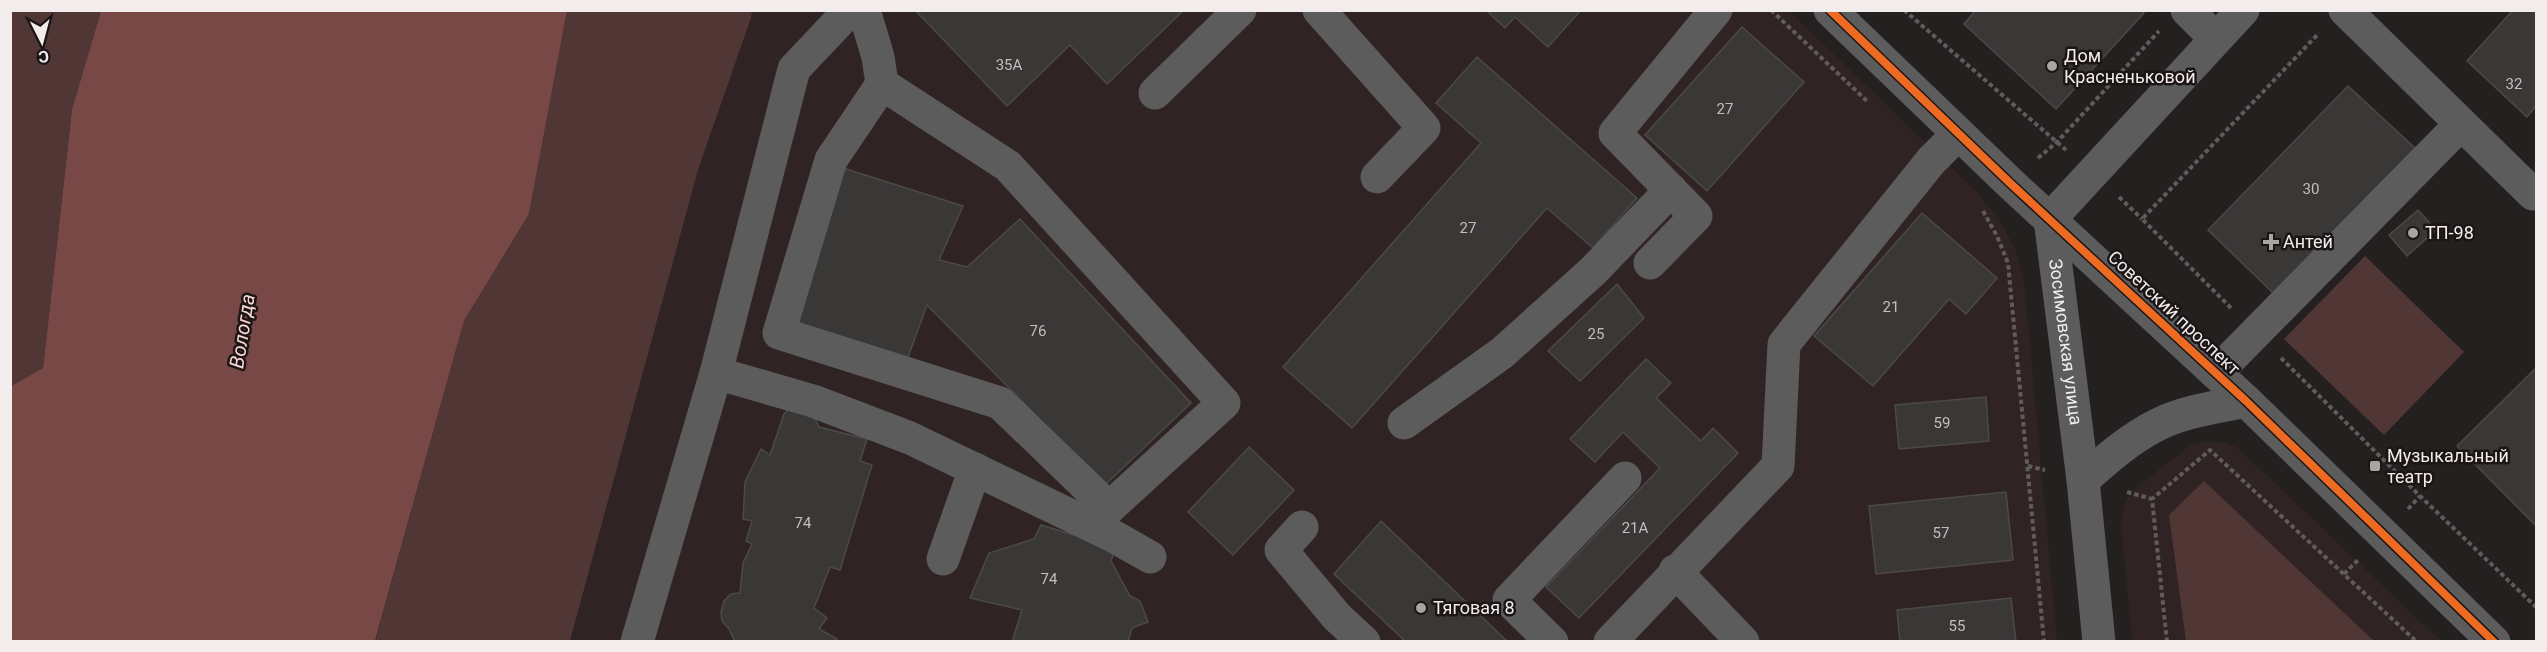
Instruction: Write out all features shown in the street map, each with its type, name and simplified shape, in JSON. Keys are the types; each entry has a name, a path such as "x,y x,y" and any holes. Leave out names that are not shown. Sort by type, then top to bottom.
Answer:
{"street":[{"path":"638,642 716,373 794,69 850,10"},
{"path":"864,10 878,57 882,84 831,160 779,333 1000,403 1109,508 1224,403 1008,166 882,84"},
{"path":"1155,93 1240,10"},
{"path":"1320,10 1424,128 1377,177"},
{"path":"1650,263 1696,216 1615,133 1716,10"},
{"name":"Советский проспект","path":"1830,10 2010,183 2246,401 2494,642"},
{"path":"2050,219 2243,10"},
{"path":"2345,10 2533,194 2536,191"},
{"path":"2174,19 2216,39"},
{"path":"2216,373 2461,124"},
{"path":"1610,642 1675,571 1778,466 1784,344 1931,161 1958,134"},
{"path":"1404,423 1502,353 1593,271 1671,190"},
{"name":"Зосимовская улица","path":"2050,219 2083,480 2099,642"},
{"path":"716,373 813,401 910,438 1113,536 1150,557"},
{"path":"2083,480 2120,448 2158,424 2200,410 2246,401"},
{"path":"943,559 975,469"},
{"path":"1552,642 1509,600 1624,478"},
{"path":"1302,527 1281,550 1338,617 1364,642"},
{"path":"1675,571 1743,642"}],"path":[{"path":"1771,10 1872,106"},
{"path":"1904,10 2094,173 2142,219"},
{"path":"2044,642 2008,263 1983,210 2057,142 2174,19"},
{"path":"2167,642 2152,499 2210,450 2417,642"}],"shaded area":[{"path":"11,11 101,11 72,109 43,368 11,386"},
{"path":"567,11 752,11 698,170 570,641 375,642 464,321 529,214"},
{"path":"752,11 1789,11 1979,194 1999,220 2014,246 2022,272 2026,300 2057,641 570,642 698,170"},
{"path":"2365,256 2464,352 2384,435 2284,339"},
{"path":"2203,441 2227,443 2238,448 2441,641 2132,641 2121,524 2123,510 2128,497 2144,481 2191,445"},
{"path":"2204,481 2374,641 2186,641 2169,515"}],"water":[{"name":"Вологда","path":"101,11 567,11 529,214 464,321 375,641 11,641 11,386 43,368 72,109"}],"building":[{"path":"915,10 1184,10 1107,84 1070,45 1007,106"},
{"path":"1486,10 1581,10 1548,47 1515,17 1505,28"},
{"name":"Дом Красненьковой","path":"1976,10 2141,10 2144,13 2056,109 1964,24"},
{"path":"2513,10 2536,10 2536,106 2527,117 2467,61"},
{"path":"1742,27 1804,82 1707,191 1645,135"},
{"path":"1477,57 1637,198 1593,248 1547,208 1352,428 1283,367 1481,143 1436,103"},
{"path":"2348,86 2415,148 2273,293 2208,230"},
{"path":"843,168 963,206 939,260 967,267 1020,219 1191,403 1105,485 927,305 907,360 796,323"},
{"name":"ТП-98","path":"2418,210 2436,230 2407,256 2389,235"},
{"path":"1922,213 1997,278 1966,314 1949,299 1873,386 1814,336"},
{"path":"1617,284 1644,318 1580,381 1548,351"},
{"path":"1646,359 1671,383 1656,398 1701,441 1713,428 1738,453 1579,618 1546,587 1660,468 1623,432 1595,462 1570,439"},
{"path":"2536,368 2536,526 2457,446"},
{"path":"1986,397 1989,441 1899,449 1895,405"},
{"path":"792,405 812,412 819,427 867,439 860,461 872,465 840,570 830,567 814,608 827,618 819,629 837,639 835,642 735,642 722,621 721,612 724,601 731,594 740,593 743,563 752,544 746,541 752,521 743,519 745,482 761,449 770,455 784,414"},
{"path":"1249,447 1294,490 1233,555 1188,512"},
{"path":"2006,492 2013,560 1876,574 1869,506"},
{"name":"Тяговая 8","path":"1381,521 1508,642 1406,642 1334,574"},
{"path":"1041,525 1116,548 1111,561 1130,596 1140,601 1148,622 1132,628 1128,642 1012,642 1022,610 970,598 989,553 1034,539"},
{"path":"2011,598 2016,642 1900,642 1897,610"}],"cycle path":[{"path":"1830,10 2010,183 2246,401 2494,642"}],"place":[{"name":"Дом Красненьковой","path":"2052,66"},
{"name":"ТП-98","path":"2413,233"},
{"name":"Антей","path":"2271,242"},
{"name":"Музыкальный театр","path":"2375,466"},
{"name":"Тяговая 8","path":"1421,608"}]}
